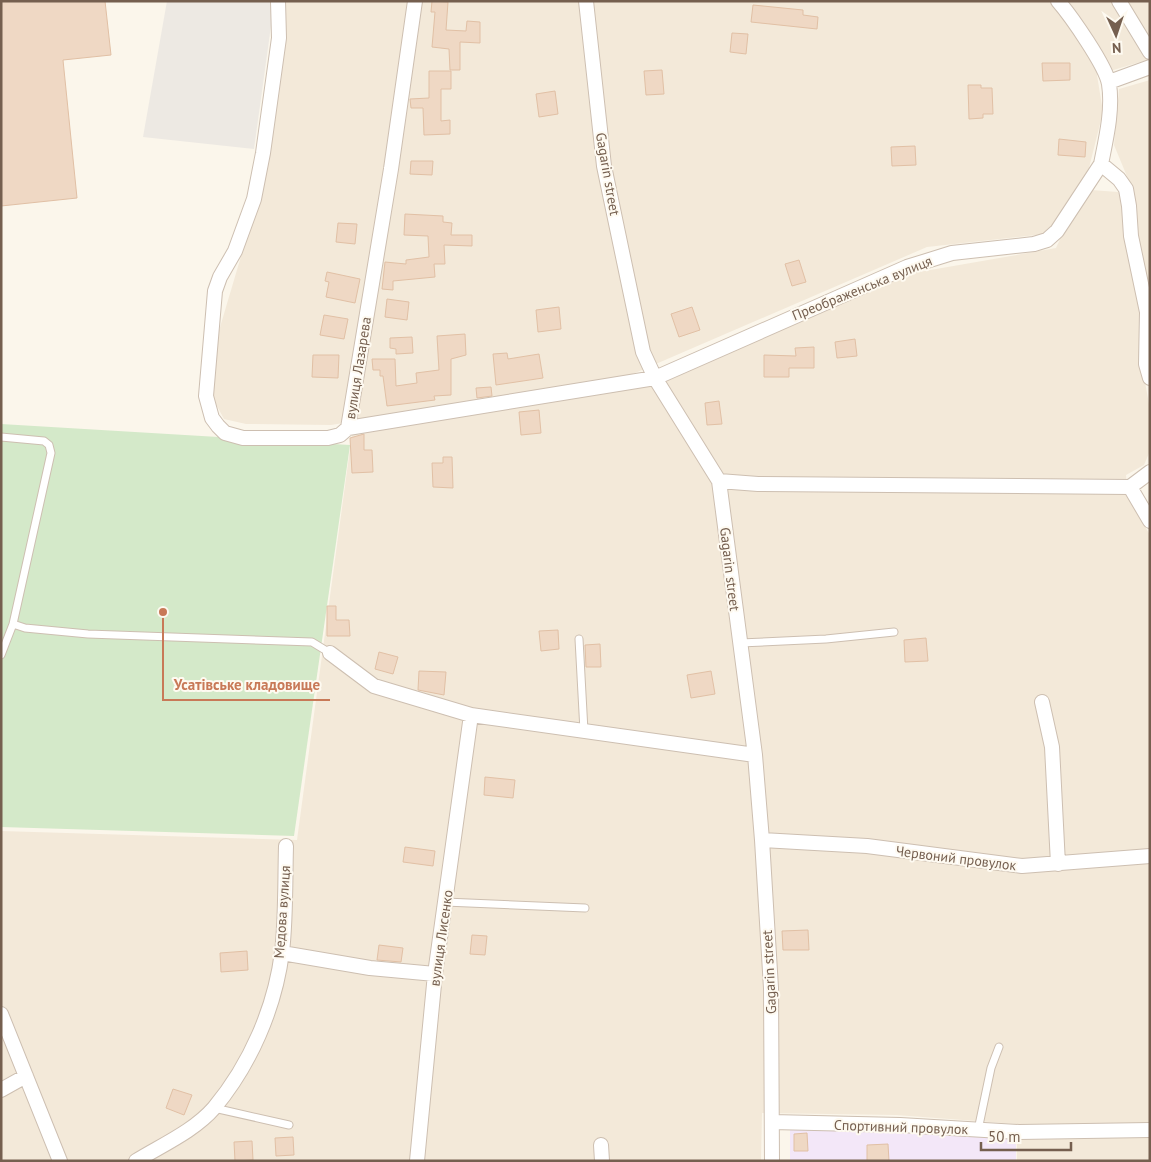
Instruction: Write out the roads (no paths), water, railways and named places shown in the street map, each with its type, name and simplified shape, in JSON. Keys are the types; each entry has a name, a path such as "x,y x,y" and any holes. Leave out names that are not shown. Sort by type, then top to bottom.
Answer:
{"street":[{"path":"278,1 278,38 263,153 254,199 236,251 214,291 206,396 212,418 218,426 225,432 243,438 328,438 340,434 348,428"},
{"name":"вулиця Лазарева","path":"415,1 390,178 348,428 655,378"},
{"name":"Gagarin street","path":"586,1 604,166 643,352 655,378 719,481 755,755 762,840 771,988 772,1161"},
{"name":"Преображенська вулиця","path":"655,378 907,267 952,253 1034,244 1047,240 1057,231 1101,164 1109,121 1109,82 1098,61 1058,1"},
{"path":"1119,1 1150,52"},
{"path":"1109,82 1150,67"},
{"path":"1101,164 1119,179 1126,188 1131,236 1149,311 1146,364 1150,378"},
{"path":"719,481 758,484 1130,487 1150,472"},
{"path":"1130,487 1150,521"},
{"path":"330,653 374,686 471,715 755,755"},
{"path":"1042,702 1052,747 1058,864"},
{"name":"вулиця Лисенко","path":"416,1161 435,974 471,715"},
{"name":"Червоний провулок","path":"762,840 867,846 1022,866 1150,856"},
{"name":"Медова вулиця","path":"136,1161 188,1130 214,1108 249,1056 270,1007 282,953 286,846"},
{"path":"282,953 370,968 435,974"},
{"path":"1,1014 60,1161"},
{"path":"1,1090 26,1076"},
{"name":"Спортивний провулок","path":"772,1122 1018,1132 1150,1130"},
{"path":"601,1145 602,1161"}],"lane":[{"path":"1,437 44,441 49,445 51,453 13,624 1,655"},
{"path":"13,624 25,628 88,634 312,642 330,653"},
{"path":"740,643 826,639 894,632"},
{"path":"579,639 584,731"},
{"path":"445,902 585,908"},
{"path":"978,1130 990,1068 999,1047"},
{"path":"214,1108 289,1125"}],"place":[{"name":"Усатівське кладовище","path":"163,612"}]}
